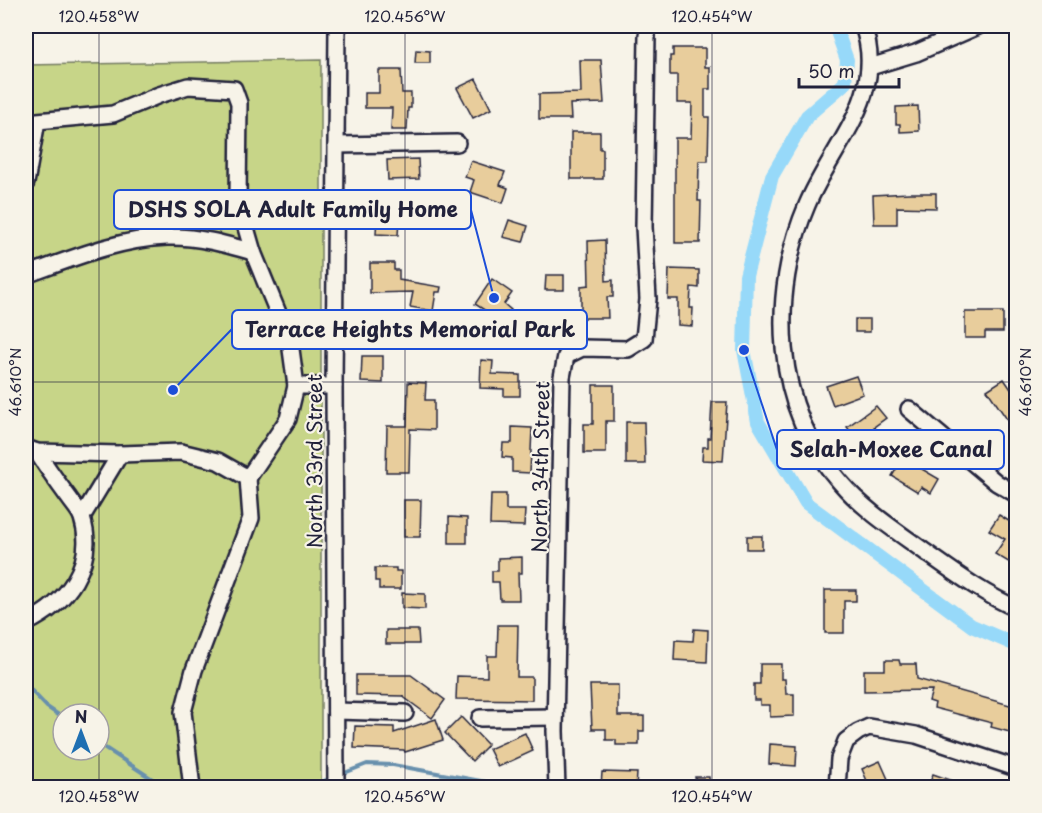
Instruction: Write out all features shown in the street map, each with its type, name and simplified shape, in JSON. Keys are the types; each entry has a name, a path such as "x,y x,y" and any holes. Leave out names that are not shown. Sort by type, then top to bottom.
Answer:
{"street":[{"name":"North 33rd Street","path":"336,788 334,386 337,26"},
{"path":"862,26 867,38 870,67 864,98 808,203 794,240 786,277 782,318 791,393 818,453 840,482 863,505 971,584 1017,608"},
{"path":"870,67 916,53 978,26"},
{"name":"North 34th Street","path":"557,788 555,717 562,377 566,356 582,348 628,349 644,339 648,299 644,227 647,35"},
{"path":"26,183 37,121 113,114 188,86 234,89 239,103 238,200 253,252 290,342 296,386 288,419 248,478 251,518 194,670 183,712 192,788"},
{"path":"336,145 457,143"},
{"path":"26,275 103,248 168,237 198,239 253,252"},
{"path":"296,386 334,386"},
{"path":"909,409 997,483 1017,494"},
{"path":"31,450 120,454 181,452 218,460 248,478"},
{"path":"26,623 56,605 74,583 84,553 81,517 31,450"},
{"path":"81,517 120,454"},
{"path":"336,711 405,713"},
{"path":"480,718 555,717"},
{"path":"837,788 839,759 846,741 858,732 869,728 916,735 1017,768"}],"green space":[{"path":"321,60 321,787 26,787 26,65"}],"building":[{"path":"673,48 705,48 705,67 710,67 710,89 705,89 705,117 709,117 708,161 699,161 700,243 675,243 675,138 691,138 692,103 677,103 677,75 670,75 670,56 673,56"},
{"path":"416,50 430,51 430,63 415,63"},
{"path":"580,60 601,60 604,103 570,104 571,119 539,119 539,94 581,93"},
{"path":"379,70 401,70 402,93 411,93 407,130 391,130 392,108 365,108 365,93 379,93"},
{"path":"476,79 491,109 473,118 457,88"},
{"path":"918,106 919,131 900,132 900,124 896,124 896,107"},
{"path":"571,132 600,132 600,149 603,149 603,179 571,179"},
{"path":"418,159 419,179 388,180 387,160"},
{"path":"471,161 505,172 500,185 508,188 503,203 470,192 474,180 465,177"},
{"path":"936,193 936,208 897,207 897,224 874,224 873,195"},
{"path":"382,201 406,202 406,220 399,220 398,235 376,234 377,215 381,215"},
{"path":"509,220 528,226 523,242 503,237"},
{"path":"605,240 606,281 613,280 613,297 607,297 608,318 581,318 581,286 589,285 588,241"},
{"path":"370,263 394,263 394,270 399,270 399,280 441,287 440,292 436,292 433,311 410,307 413,292 370,293"},
{"path":"669,269 699,270 699,288 691,287 692,326 678,325 678,299 668,299"},
{"path":"546,275 564,275 564,290 545,290"},
{"path":"492,279 512,293 504,304 511,310 503,322 475,304"},
{"path":"965,312 1003,312 1003,332 985,332 985,338 965,338"},
{"path":"855,319 870,319 870,332 855,332"},
{"path":"362,356 383,356 383,383 361,382"},
{"path":"481,360 493,361 492,374 520,375 520,396 504,396 504,389 480,388"},
{"path":"856,376 863,394 833,405 826,386"},
{"path":"1004,379 1017,398 1017,434 987,390"},
{"path":"408,382 426,383 425,400 434,400 434,430 410,429 409,472 386,472 387,426 407,426"},
{"path":"593,385 614,385 614,421 606,421 606,453 584,453 584,424 593,424"},
{"path":"712,402 727,402 723,461 702,460 703,447 708,447 708,438 710,438"},
{"path":"876,406 886,418 874,427 890,447 873,460 847,427"},
{"path":"626,422 644,422 645,464 626,464"},
{"path":"512,427 532,428 530,473 512,472 512,458 502,457 503,443 512,443"},
{"path":"903,458 939,479 931,493 921,487 918,492 892,476"},
{"path":"491,494 506,494 506,510 525,510 524,526 490,525"},
{"path":"404,500 421,500 420,537 404,537"},
{"path":"999,515 1017,526 1017,567 995,554 1005,539 989,530"},
{"path":"449,517 467,518 467,543 449,543"},
{"path":"747,536 762,536 762,549 747,549"},
{"path":"522,557 522,573 518,573 519,600 500,600 499,582 492,582 492,571 498,571 498,558"},
{"path":"375,568 396,568 396,571 401,571 401,589 379,589 379,581 375,581"},
{"path":"825,590 856,590 856,601 844,601 844,633 825,633"},
{"path":"402,593 425,594 425,609 402,608"},
{"path":"498,625 518,625 517,677 532,677 532,700 456,699 457,676 487,677 487,656 497,656"},
{"path":"694,629 708,630 707,662 674,660 675,640 693,641"},
{"path":"386,630 418,630 419,644 386,644"},
{"path":"885,660 899,660 900,664 916,664 917,679 1017,707 1017,734 991,727 992,723 934,708 935,703 929,701 932,690 864,691 864,670 885,670"},
{"path":"760,664 781,664 781,679 785,679 786,694 794,694 794,716 770,717 770,705 760,705 760,700 754,700 754,684 760,684"},
{"path":"356,675 411,675 445,700 432,718 402,696 356,695"},
{"path":"590,685 618,685 618,716 644,716 644,731 639,731 639,745 616,745 616,740 606,740 606,729 592,729"},
{"path":"461,717 488,745 472,761 445,733"},
{"path":"436,719 443,740 405,752 404,750 354,748 355,726 394,727 394,733"},
{"path":"525,733 533,751 498,767 489,749"},
{"path":"770,744 797,746 796,766 769,764"},
{"path":"880,761 892,788 870,788 862,769"},
{"path":"602,772 637,773 636,788 601,787"},
{"path":"933,774 968,786 968,788 928,788"},
{"path":"695,777 709,777 710,788 696,788"}],"waterway":[{"path":"835,26 847,60 845,83 807,116 772,176 746,276 744,350 758,422 806,503 972,626 1016,645"},
{"path":"26,685 51,710"},
{"path":"111,752 166,788"},
{"path":"347,772 367,764 393,765 519,788"},
{"path":"307,788 326,780"}],"place":[{"name":"DSHS SOLA Adult Family Home","path":"494,298"},
{"name":"Selah-Moxee Canal","path":"744,350"},
{"name":"Terrace Heights Memorial Park","path":"173,390"}]}
